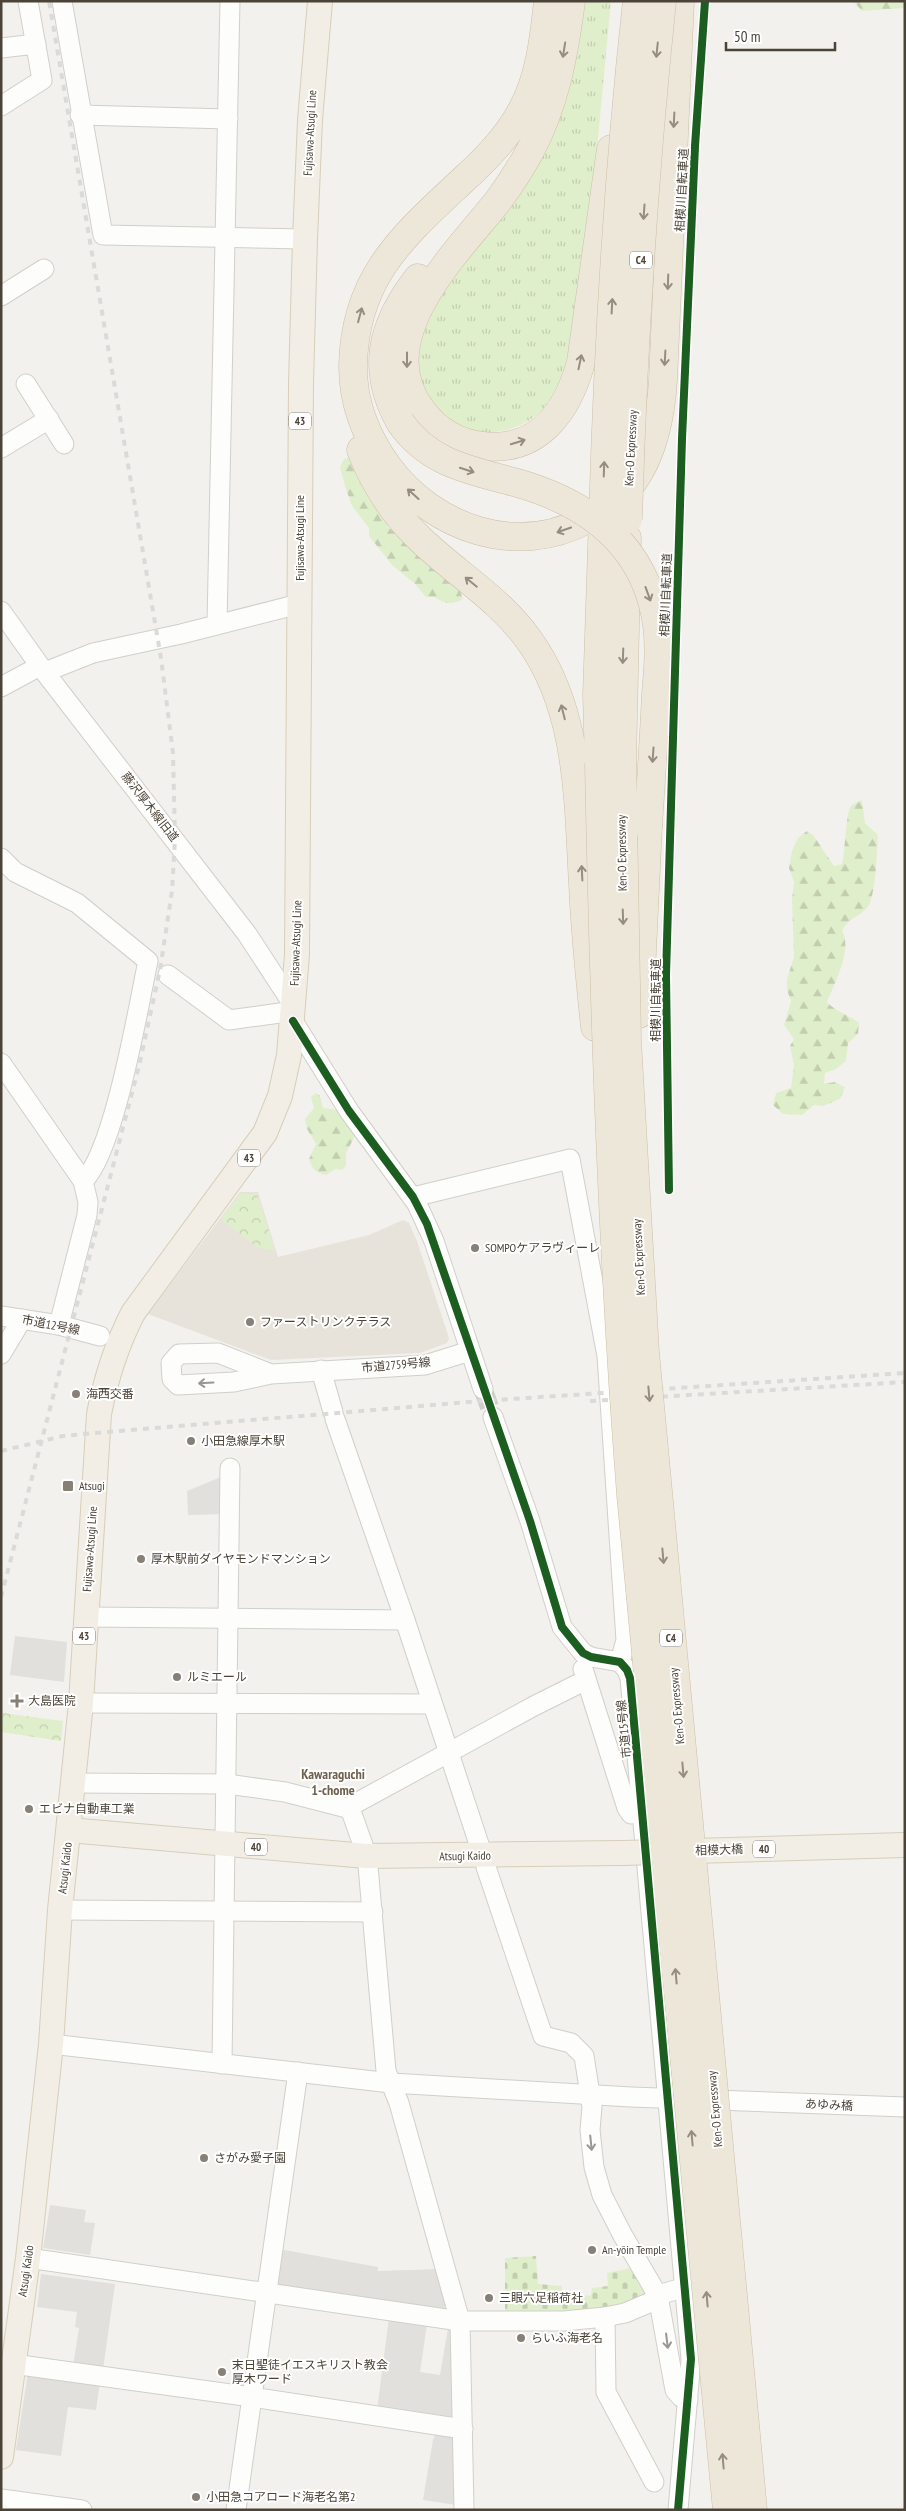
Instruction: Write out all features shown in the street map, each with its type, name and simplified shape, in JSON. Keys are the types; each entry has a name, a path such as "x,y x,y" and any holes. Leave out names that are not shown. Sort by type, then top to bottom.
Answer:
{"highway":[{"path":"548,1 540,62 523,109 506,134 481,164 398,243 374,280 364,300 355,341 349,391 355,433 362,452 390,505 418,537 502,609 530,640 554,682 568,730 576,777 585,931 613,1218"},
{"path":"571,1 562,62 549,110 536,140 514,177 494,205 439,273 423,297 417,310 407,346 408,379 418,406 428,418 453,438 468,444 500,446 530,438 542,430 563,408 576,379 584,343 630,1"},
{"name":"Ken-O Expressway","path":"637,1 615,259 606,427 597,695 610,763 622,865 627,1040 645,1352 753,2510"},
{"name":"Ken-O Expressway","path":"662,1 652,92 631,438 622,685 610,763 613,1218 632,1505 727,2510"},
{"path":"355,341 353,368 358,405 372,442 394,475 424,504 459,524 500,536 529,537 562,531 598,514 619,496 637,476 653,441 662,400 680,1"},
{"path":"514,177 421,273 395,312 386,336 382,368 388,397 400,422 418,444 442,460 473,472 546,491 588,513 607,530 630,556 640,574 654,609 657,626 658,668 642,920 638,1051 646,1261 645,1352"}],"main road":[{"name":"Fujisawa-Atsugi Line","path":"69,1830 81,1703 99,1414 112,1358 130,1320 160,1274 255,1149 265,1133 280,1096 294,1013 298,883 301,383 310,120 320,1"},
{"name":"Atsugi Kaido","path":"1,2458 28,2258 51,2044 60,1910 69,1830 366,1856 623,1853"},
{"name":"相模大橋","path":"623,1853 905,1845"}],"street":[{"path":"1,106 42,80 28,1"},
{"path":"62,1 80,115 103,235 305,239"},
{"path":"216,624 230,1"},
{"path":"1,48 36,44"},
{"path":"80,115 228,119"},
{"path":"1,296 44,269"},
{"path":"27,383 64,444"},
{"path":"1,448 49,419"},
{"path":"1,687 42,669 93,653 299,604"},
{"name":"藤沢厚木線旧道","path":"1,610 42,669 247,934 349,1111 413,1197 434,1240 483,1389"},
{"path":"1,858 15,872 77,903 148,961 120,1086 102,1153 92,1172 83,1181"},
{"path":"168,975 229,1020 294,1013"},
{"path":"3,1070 83,1181 88,1202 87,1215 59,1325"},
{"path":"413,1197 570,1159 607,1356 626,1640 620,1662 591,1657 583,1653 562,1627 530,1521 493,1417"},
{"name":"市道12号線","path":"1,1316 59,1325 100,1336"},
{"path":"1,1354 22,1319"},
{"path":"99,1414 95,1392 104,1347 100,1336 116,1331 130,1320"},
{"name":"市道2759号線","path":"237,1360 218,1353 189,1352 179,1354 171,1363 172,1379 178,1385 234,1382 271,1374 426,1365 470,1351"},
{"path":"234,1382 238,1370 237,1360 271,1374"},
{"path":"321,1370 334,1415 405,1620 479,1844"},
{"path":"222,2064 230,1468"},
{"path":"86,1617 405,1620"},
{"path":"583,1653 582,1659 586,1680 627,1808 631,1814"},
{"name":"市道15号線","path":"620,1662 627,1670 630,1678 649,1868 667,2098"},
{"path":"347,1808 534,1706 586,1680"},
{"path":"81,1703 432,1704"},
{"path":"74,1783 227,1784 285,1792 347,1808 354,1818 366,1856 373,1912 386,2071 460,2321 464,2510"},
{"path":"486,1867 543,2036 571,2043 584,2056 590,2094 590,2130 594,2167 602,2195 658,2296 675,2390 681,2397 688,2400"},
{"path":"60,1910 373,1912"},
{"name":"あゆみ橋","path":"51,2044 391,2083 667,2098 860,2107 905,2107"},
{"path":"236,2510 298,2072"},
{"path":"667,2098 686,2287 691,2359 678,2510"},
{"path":"28,2258 460,2321 564,2321 605,2318 626,2313 651,2302 658,2296 686,2287"},
{"path":"605,2318 606,2392 654,2482"},
{"path":"13,2364 252,2396 463,2429"},
{"path":"1,2499 82,2510"}],"shaded area":[{"path":"240,1192 258,1192 278,1257 369,1235 403,1220 409,1223 417,1241 449,1338 447,1343 420,1353 271,1360 148,1314"},
{"path":"221,1477 226,1514 188,1515 187,1491"},
{"path":"15,1636 67,1642 64,1682 10,1675"},
{"path":"50,2205 86,2210 84,2222 95,2223 90,2255 43,2248"},
{"path":"279,2249 378,2267 378,2271 440,2269 446,2301 444,2310 276,2287"},
{"path":"41,2274 115,2284 103,2370 73,2366 79,2328 75,2327 77,2312 37,2307"},
{"path":"389,2318 427,2324 420,2372 440,2375 448,2328 451,2329 454,2417 392,2408 391,2412 377,2410"},
{"path":"28,2372 100,2382 96,2410 68,2407 61,2456 16,2450"},
{"path":"437,2429 452,2435 456,2505 423,2500 433,2440"}],"green space":[{"path":"584,1 611,1 596,160 570,357 565,374 553,397 534,417 515,428 494,432 475,431 456,424 440,413 427,398 419,379 416,357 419,336 425,317 434,299 471,251 492,217 528,137"},
{"path":"853,1 905,1 905,8 862,11"},
{"path":"350,457 367,492 389,524 387,526 460,591 463,599 448,603 435,597 426,597 414,583 393,566 369,536 369,528 352,506 340,467 344,459"},
{"path":"862,800 865,823 878,835 873,890 866,909 847,923 842,931 845,938 844,956 838,977 827,1002 859,1023 858,1034 848,1043 846,1061 836,1069 825,1073 824,1084 835,1082 845,1087 840,1099 823,1106 814,1105 802,1115 783,1114 773,1105 776,1093 791,1088 794,1065 790,1046 794,1039 784,1025 791,1001 787,990 787,979 794,957 792,900 794,882 789,868 792,851 798,838 807,831 813,835 834,866 842,864 849,809 852,805"},
{"path":"316,1093 320,1096 323,1108 340,1110 353,1125 355,1136 346,1153 346,1166 342,1170 335,1169 326,1175 315,1170 309,1159 316,1144 307,1129 305,1119 314,1108 311,1097"},
{"path":"240,1194 257,1194 275,1250 258,1248 221,1219"},
{"path":"3,1713 63,1721 61,1741 1,1732"},
{"path":"536,2256 538,2284 562,2286 562,2292 591,2296 592,2288 608,2286 607,2273 636,2267 651,2294 622,2309 505,2316 505,2258"}],"tunnel":[{"path":"483,1389 493,1417"}],"railway":[{"path":"1,1597 139,1066 160,970 172,891 175,839 173,753 161,658 49,1"},
{"path":"1,1451 63,1436 95,1433 481,1401 905,1373"},
{"path":"590,1401 905,1382"}],"cycle path":[{"name":"相模川自転車道","path":"669,1190 666,975 682,439 695,146 705,1"},
{"path":"293,1021 349,1111 413,1197 427,1224 530,1521 562,1627 583,1653 591,1657 620,1662 627,1670 630,1678 691,2359 678,2510"}],"place":[{"name":"SOMPOケアラヴィーレ","path":"475,1248"},
{"name":"ファーストリンクテラス","path":"250,1322"},
{"name":"海西交番","path":"76,1394"},
{"name":"小田急線厚木駅","path":"191,1441"},
{"name":"Atsugi","path":"68,1486"},
{"name":"厚木駅前ダイヤモンドマンション","path":"141,1559"},
{"name":"ルミエール","path":"177,1677"},
{"name":"大島医院","path":"17,1701"},
{"name":"エビナ自動車工業","path":"29,1809"},
{"name":"さがみ愛子園","path":"204,2158"},
{"name":"An-yōin Temple","path":"592,2250"},
{"name":"三眼六足稲荷社","path":"489,2298"},
{"name":"らいふ海老名","path":"521,2338"},
{"name":"末日聖徒イエスキリスト教会 厚木ワード","path":"222,2372"},
{"name":"小田急コアロード海老名第2","path":"196,2497"}],"district":[{"name":"Kawaraguchi 1-chome","path":"333,1782"}]}
